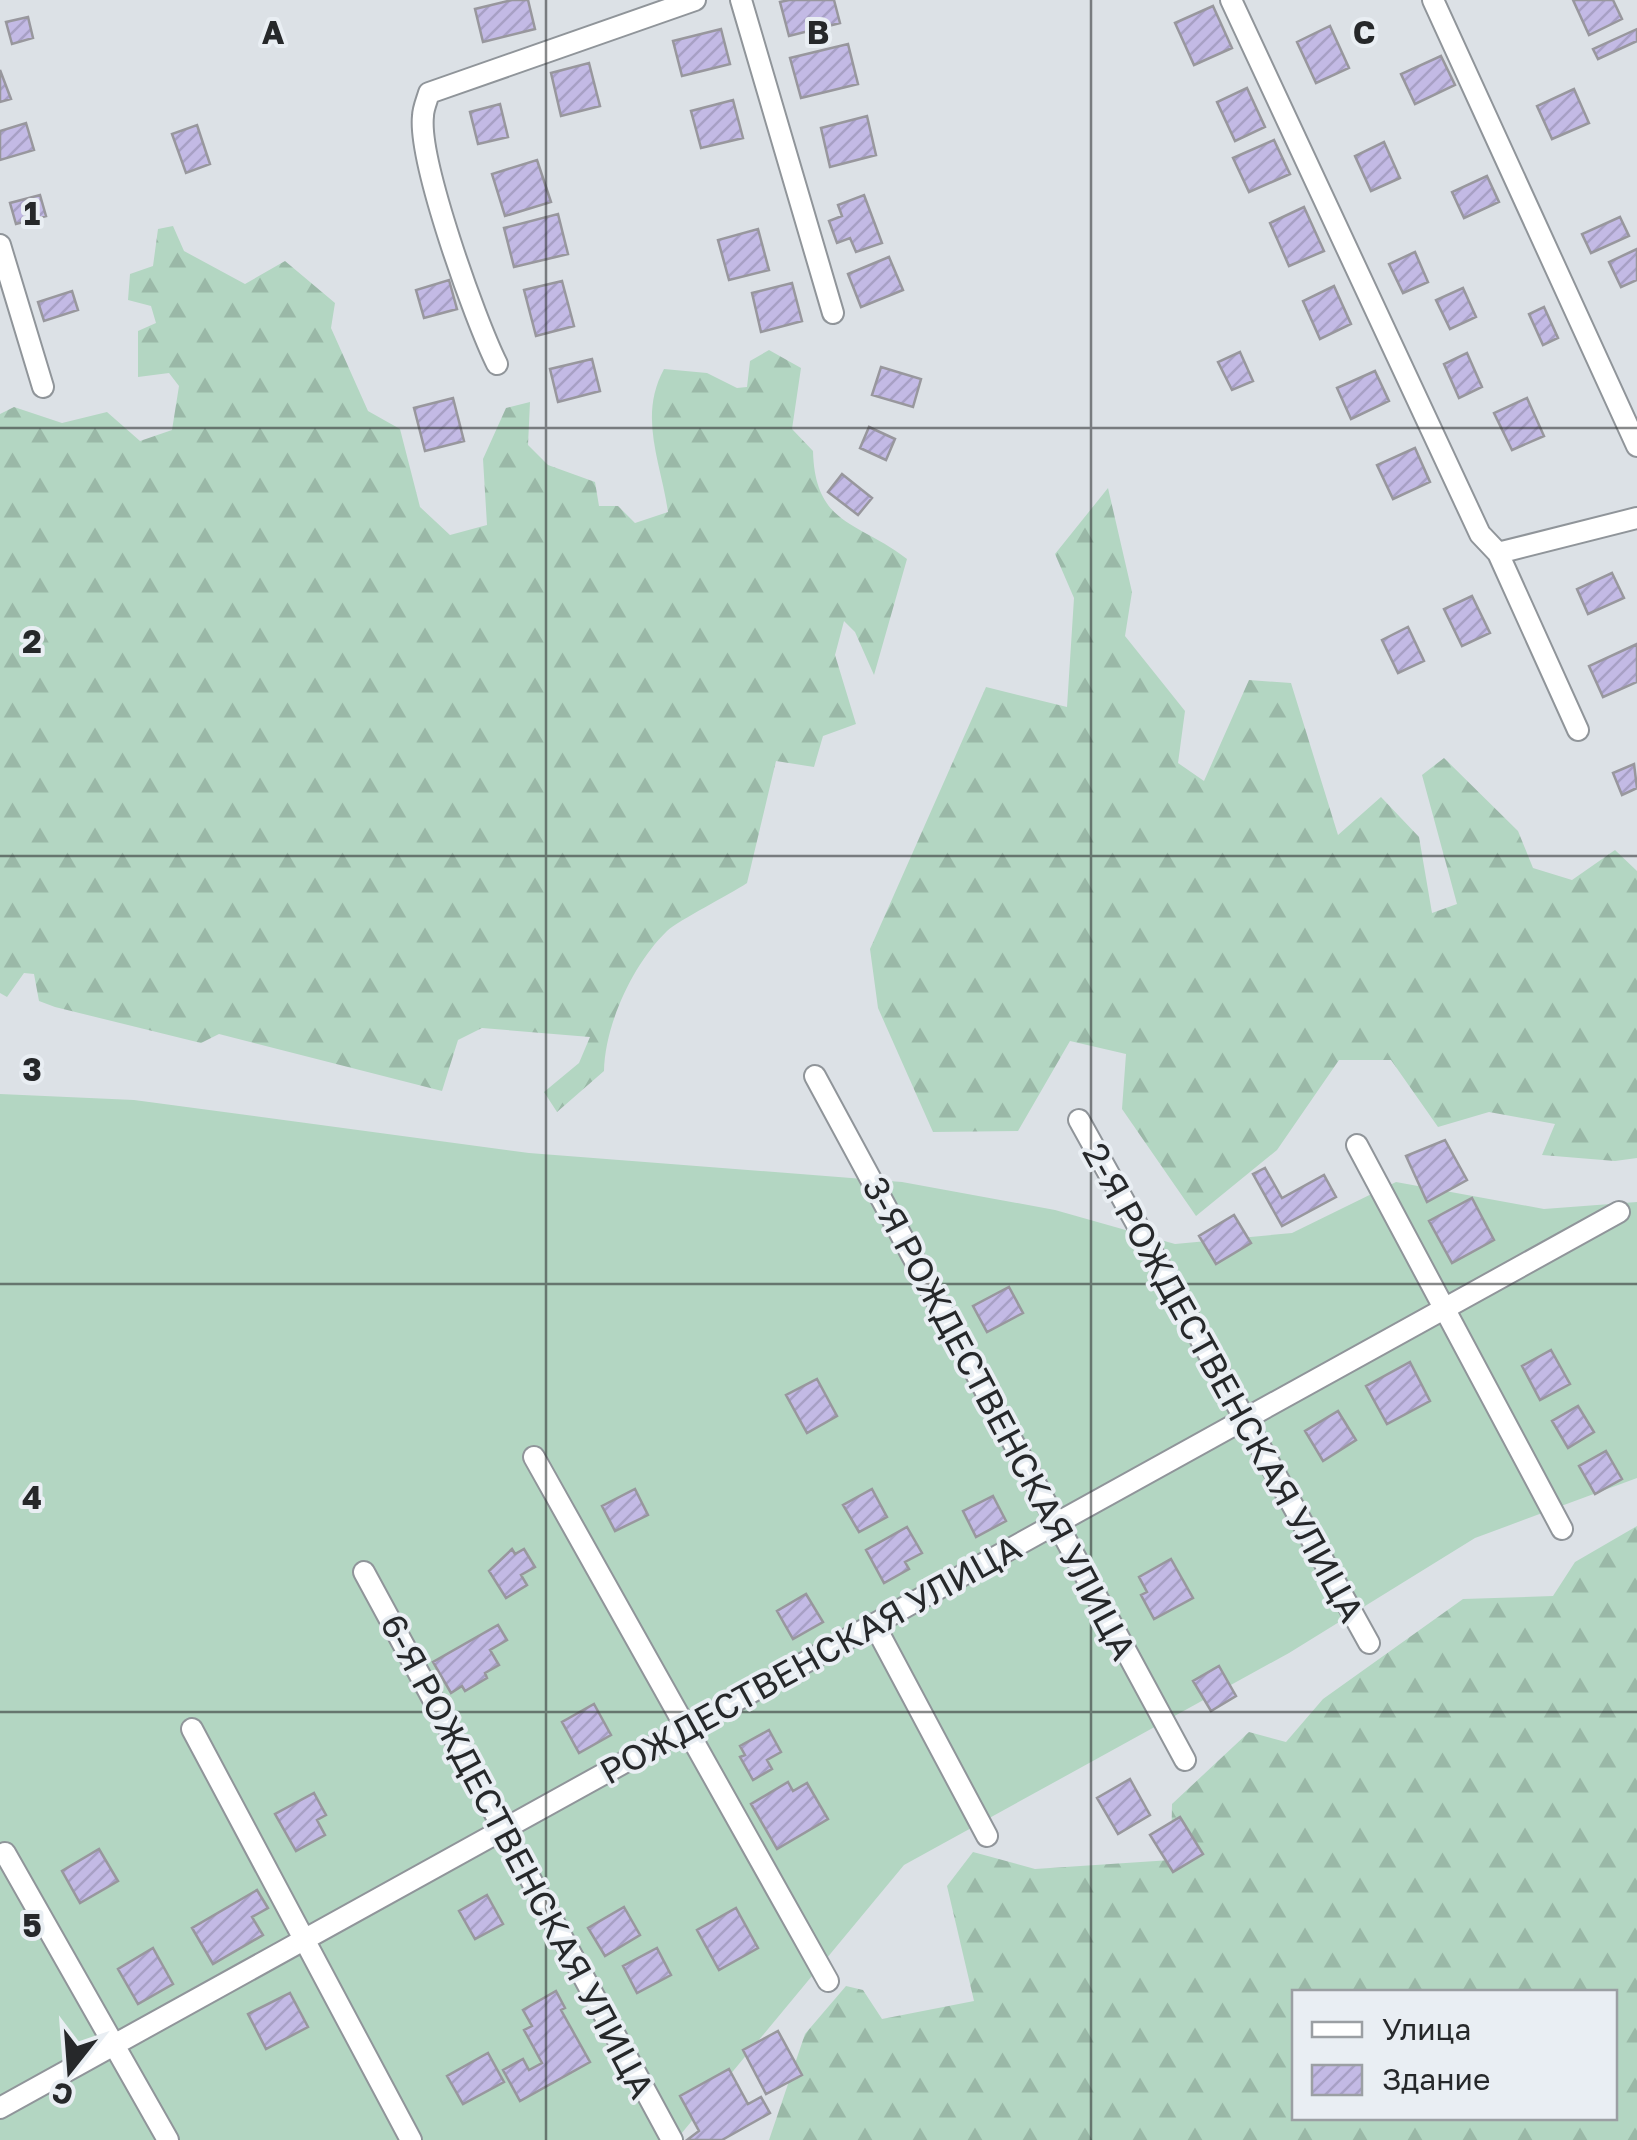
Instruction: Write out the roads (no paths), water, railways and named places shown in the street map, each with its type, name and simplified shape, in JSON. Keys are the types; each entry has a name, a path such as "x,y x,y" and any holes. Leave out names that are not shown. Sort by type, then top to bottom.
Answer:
{"street":[{"path":"497,364 477,324 425,148 422,116 429,93 695,0"},
{"path":"741,0 833,313"},
{"path":"1231,0 1480,534 1498,552 1578,730"},
{"path":"1433,0 1637,446"},
{"path":"0,245 43,387"},
{"path":"1498,552 1637,518"},
{"name":"3-Я РОЖДЕСТВЕНСКАЯ УЛИЦА","path":"814,1076 1185,1760"},
{"name":"2-Я РОЖДЕСТВЕНСКАЯ УЛИЦА","path":"1079,1120 1368,1643"},
{"path":"1357,1145 1562,1529"},
{"name":"РОЖДЕСТВЕНСКАЯ УЛИЦА","path":"1,2107 1618,1212"},
{"path":"534,1458 828,1981"},
{"name":"6-Я РОЖДЕСТВЕНСКАЯ УЛИЦА","path":"364,1572 672,2140"},
{"path":"874,1624 987,1836"},
{"path":"192,1729 412,2140"},
{"path":"5,1853 168,2140"}]}
